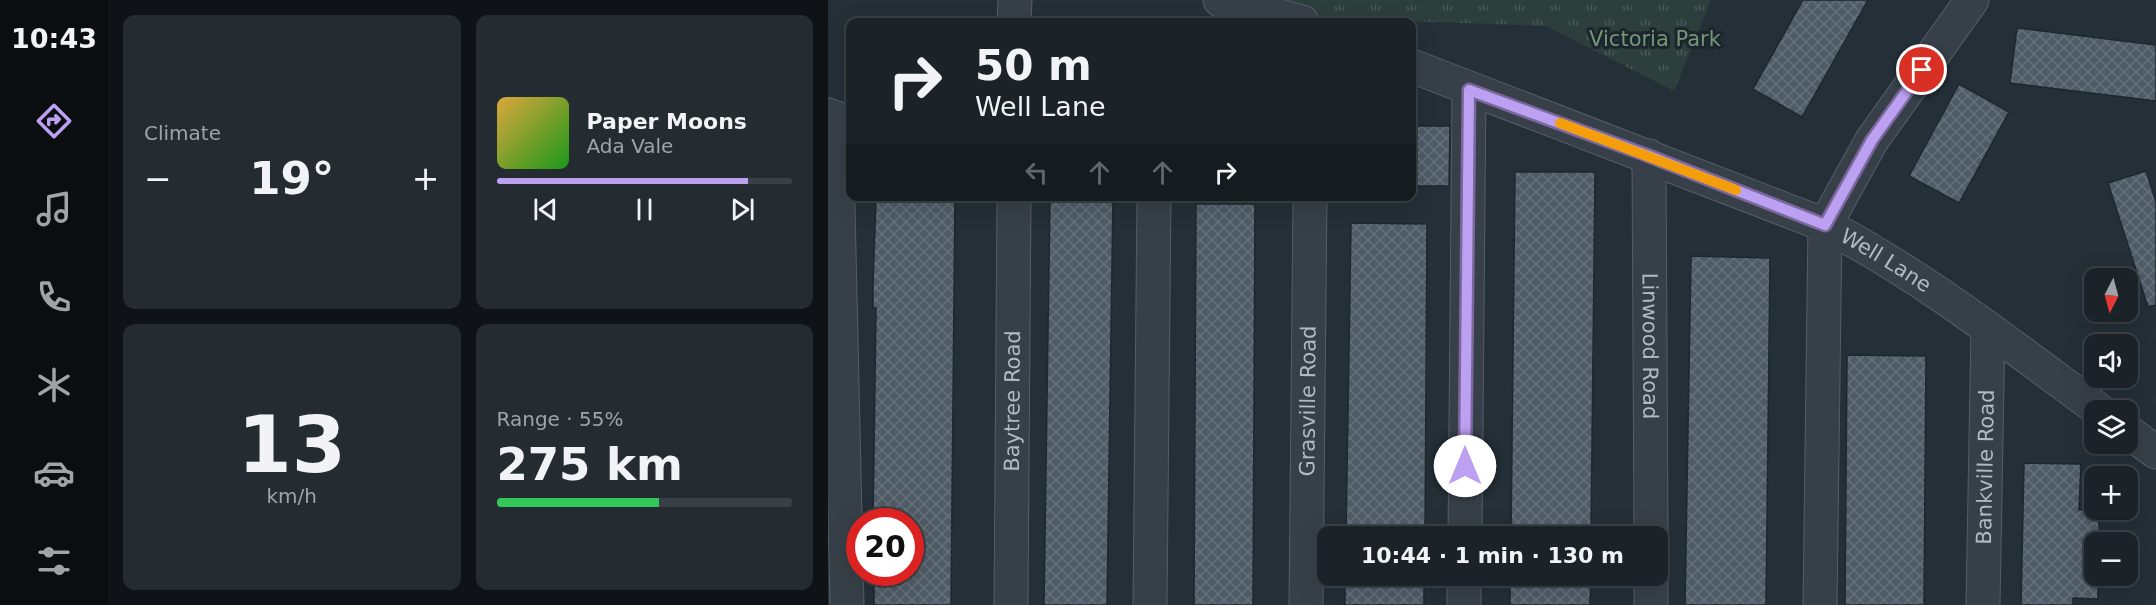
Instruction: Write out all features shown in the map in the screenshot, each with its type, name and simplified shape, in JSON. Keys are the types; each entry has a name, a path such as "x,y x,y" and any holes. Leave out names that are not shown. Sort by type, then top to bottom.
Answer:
{"street":[{"path":"1014,18 1015,0"},
{"path":"1220,0 1287,18"},
{"path":"1820,605 1825,225 1872,140 1972,0"},
{"name":"Well Lane","path":"1416,68 1469,90 1649,156 1825,225 1858,242 1988,328 2085,400"},
{"path":"1464,526 1469,90"},
{"path":"838,117 847,605"},
{"name":"Linwood Road","path":"1649,156 1651,526"},
{"name":"Baytree Road","path":"1011,605 1014,201"},
{"path":"1150,605 1154,201"},
{"name":"Grasville Road","path":"1306,605 1310,201"},
{"name":"Bankville Road","path":"1983,605 1988,328"},
{"path":"2138,439 2156,452"},
{"path":"1464,586 1464,605"},
{"path":"1651,586 1651,605"}],"green space":[{"name":"Victoria Park","path":"1251,0 1711,0 1674,91 1546,26 1416,21 1416,18 1316,18"}],"building":[{"path":"1803,0 1868,0 1802,117 1753,89"},
{"path":"2017,28 2156,45 2156,101 2010,83"},
{"path":"1959,84 2009,112 1959,203 1909,176"},
{"path":"1416,126 1450,126 1449,186 1416,186"},
{"path":"2146,171 2156,202 2156,305 2148,307 2138,276 2138,268 2135,268 2108,183"},
{"path":"1515,172 1595,172 1591,526 1511,526"},
{"path":"876,201 955,201 951,605 874,605 874,586 924,586 924,508 873,508 876,308 873,308"},
{"path":"1050,201 1113,201 1107,605 1044,605"},
{"path":"1196,204 1255,204 1253,605 1194,605"},
{"path":"1351,223 1427,224 1425,526 1346,526"},
{"path":"1691,256 1770,258 1766,605 1685,605"},
{"path":"1847,355 1926,356 1924,605 1845,605"},
{"path":"2024,463 2081,464 2079,510 2084,510 2084,520 2099,520 2099,532 2084,532 2084,586 2098,586 2098,599 2073,598 2073,605 2021,605"},
{"path":"1345,586 1424,586 1424,605 1345,605"},
{"path":"1510,586 1591,586 1590,605 1510,605"}],"slow traffic":[{"path":"1560,123 1736,190"}],"route":[{"path":"1465,466 1469,90 1649,156 1825,225 1872,140 1922,70"}]}
